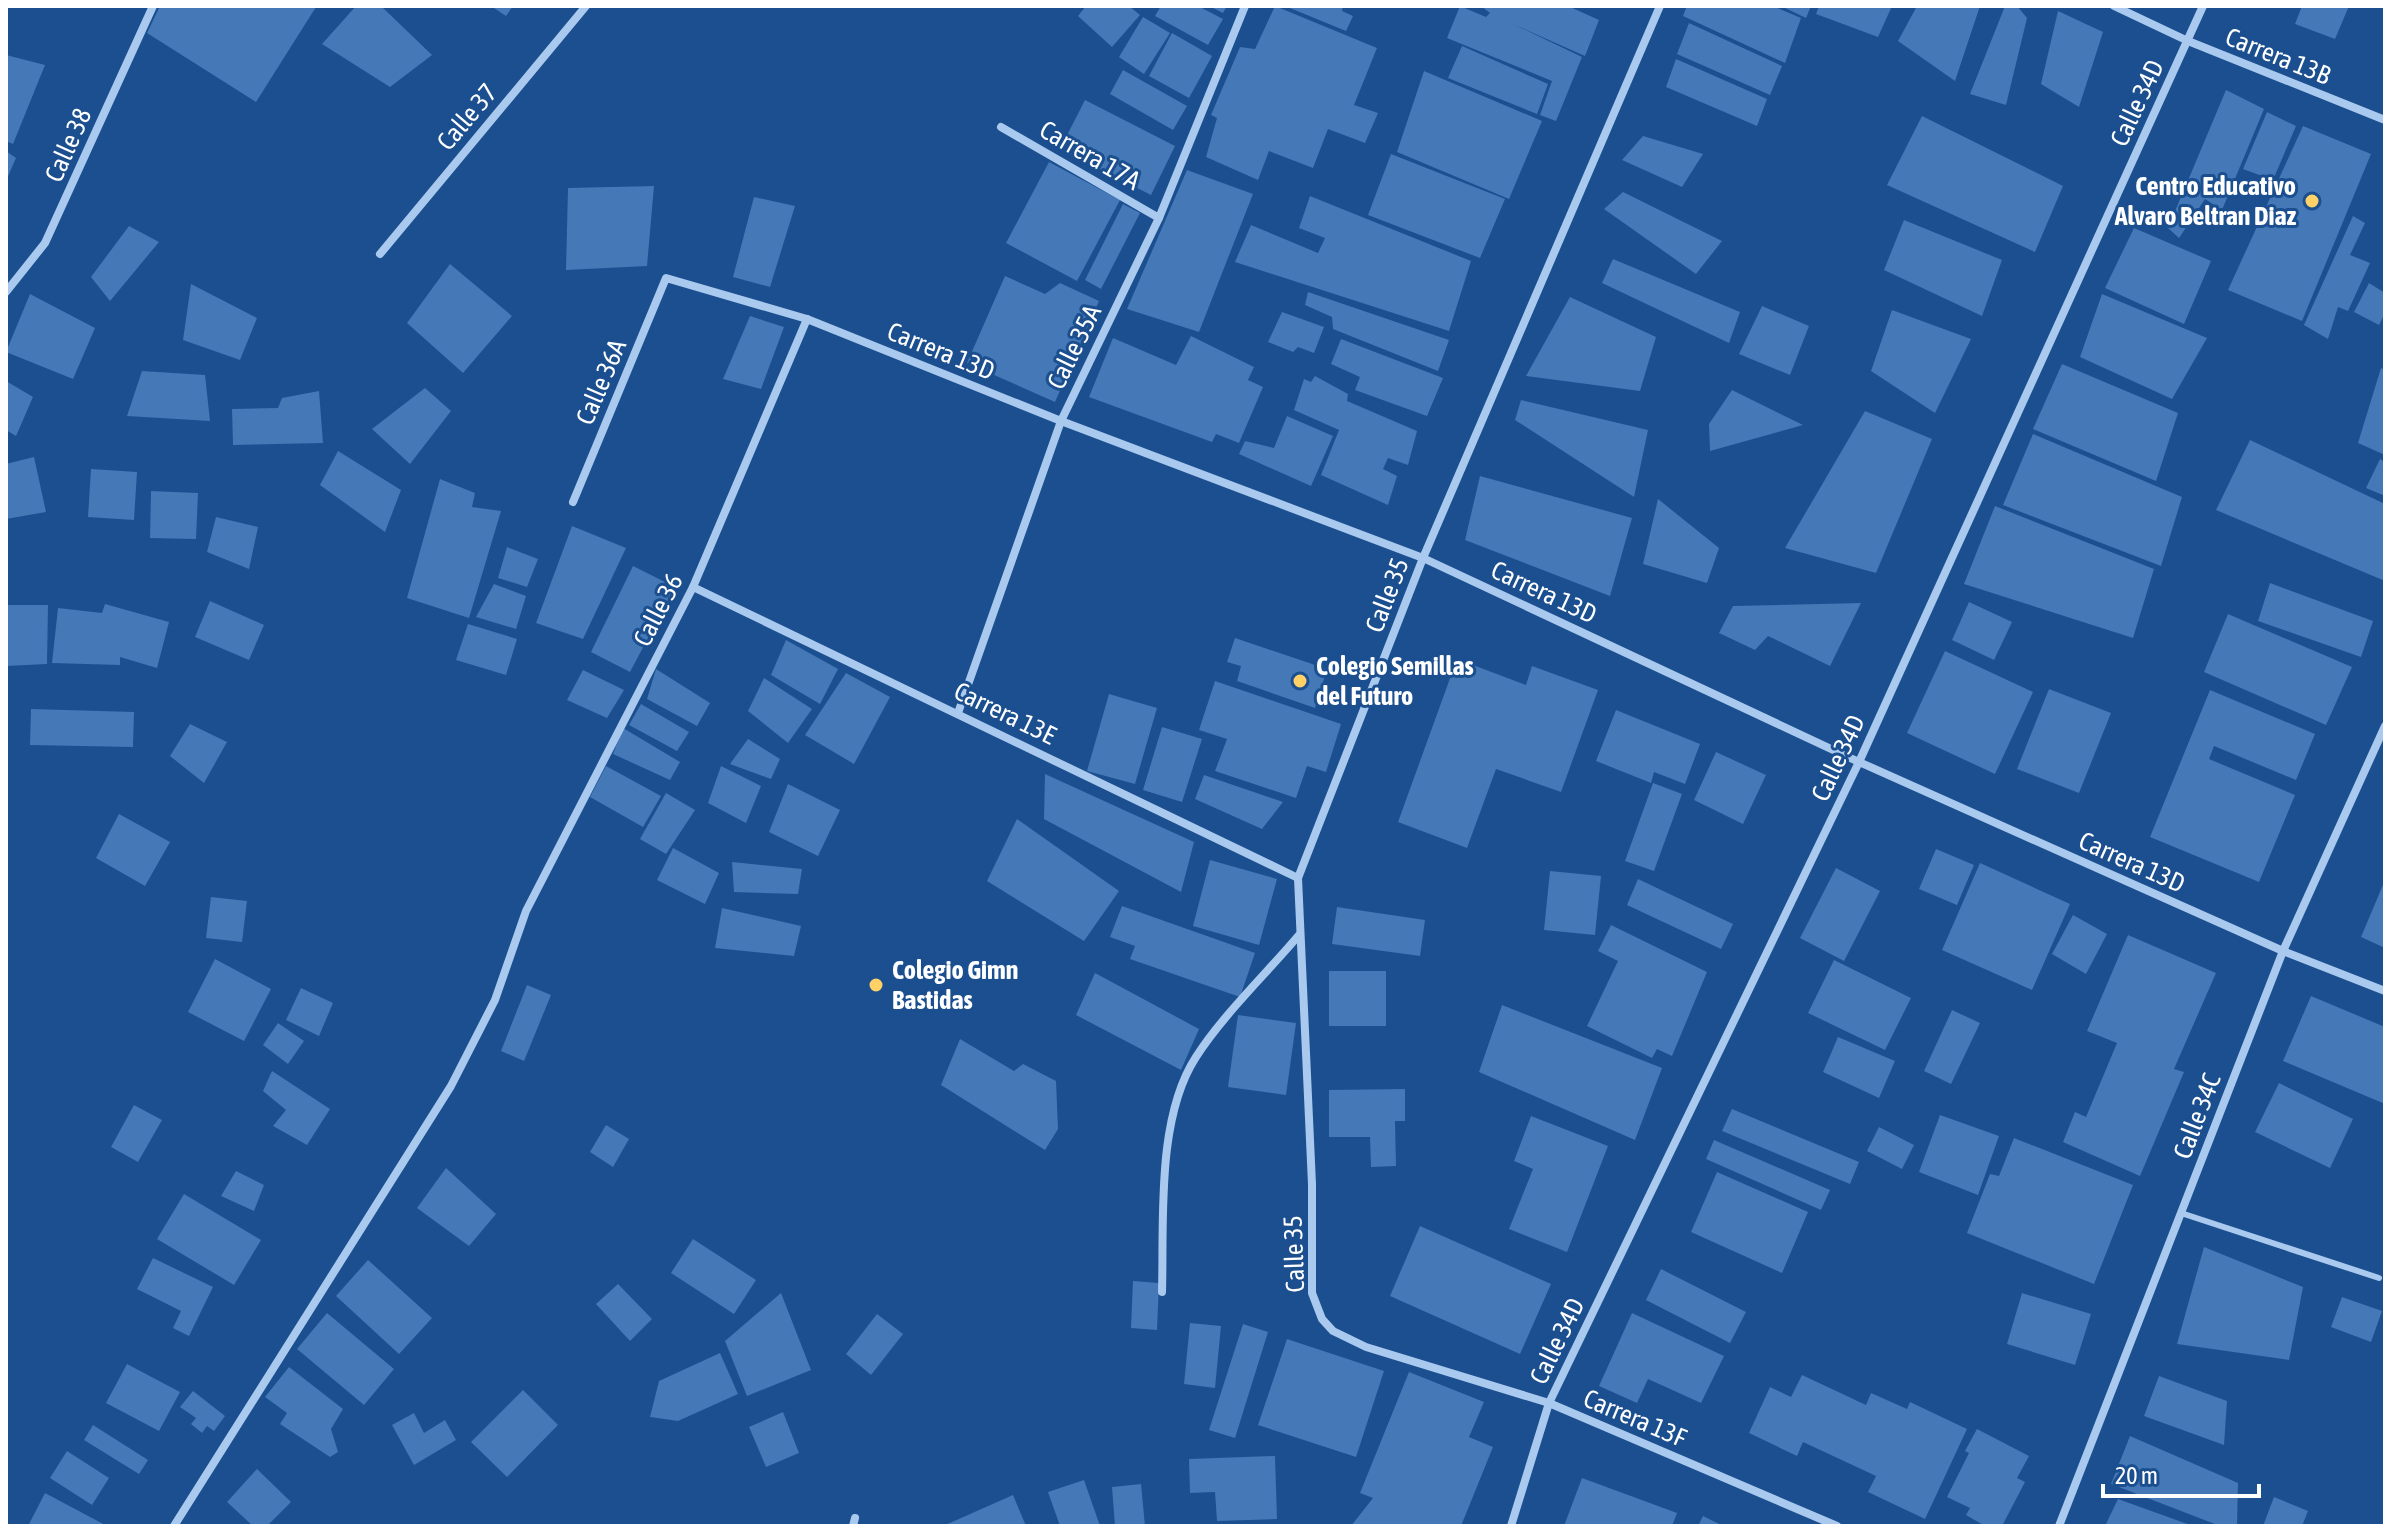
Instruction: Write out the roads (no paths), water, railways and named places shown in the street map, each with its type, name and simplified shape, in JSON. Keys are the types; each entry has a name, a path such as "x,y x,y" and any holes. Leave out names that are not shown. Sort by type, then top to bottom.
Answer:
{"street":[{"name":"Calle 38","path":"6,292 45,243 153,6"},
{"name":"Calle 37","path":"380,254 586,6"},
{"name":"Calle 35A","path":"958,713 1061,421 1159,218 1245,6"},
{"name":"Calle 35","path":"1366,1347 1333,1331 1322,1319 1312,1293 1312,1184 1298,878 1423,558 1660,6"},
{"name":"Carrera 13B","path":"2114,6 2188,41 2385,120"},
{"name":"Calle 34D","path":"1511,1526 1549,1403 1859,762 2203,6"},
{"name":"Carrera 17A","path":"1001,127 1159,218"},
{"name":"Carrera 13D","path":"666,278 807,319 1061,421 1423,558 1859,762 2283,951 2385,991"},
{"name":"Calle 36A","path":"573,502 666,278"},
{"name":"Calle 36","path":"174,1526 451,1086 495,1000 526,911 693,587 807,319"},
{"name":"Carrera 13E","path":"693,587 1298,878"},
{"name":"Calle 34C","path":"2059,1526 2283,951 2385,726"},
{"path":"1162,1292 1166,1163 1177,1100 1195,1058 1300,935"},
{"name":"Carrera 13F","path":"1366,1347 1549,1403 1837,1526"}],"lane":[{"path":"2181,1213 2379,1278"}],"place":[{"name":"Centro Educativo Alvaro Beltran Diaz","path":"2312,201"},
{"name":"Colegio Semillas del Futuro","path":"1300,681"},
{"name":"Colegio Gimn Bastidas","path":"876,985"}]}
